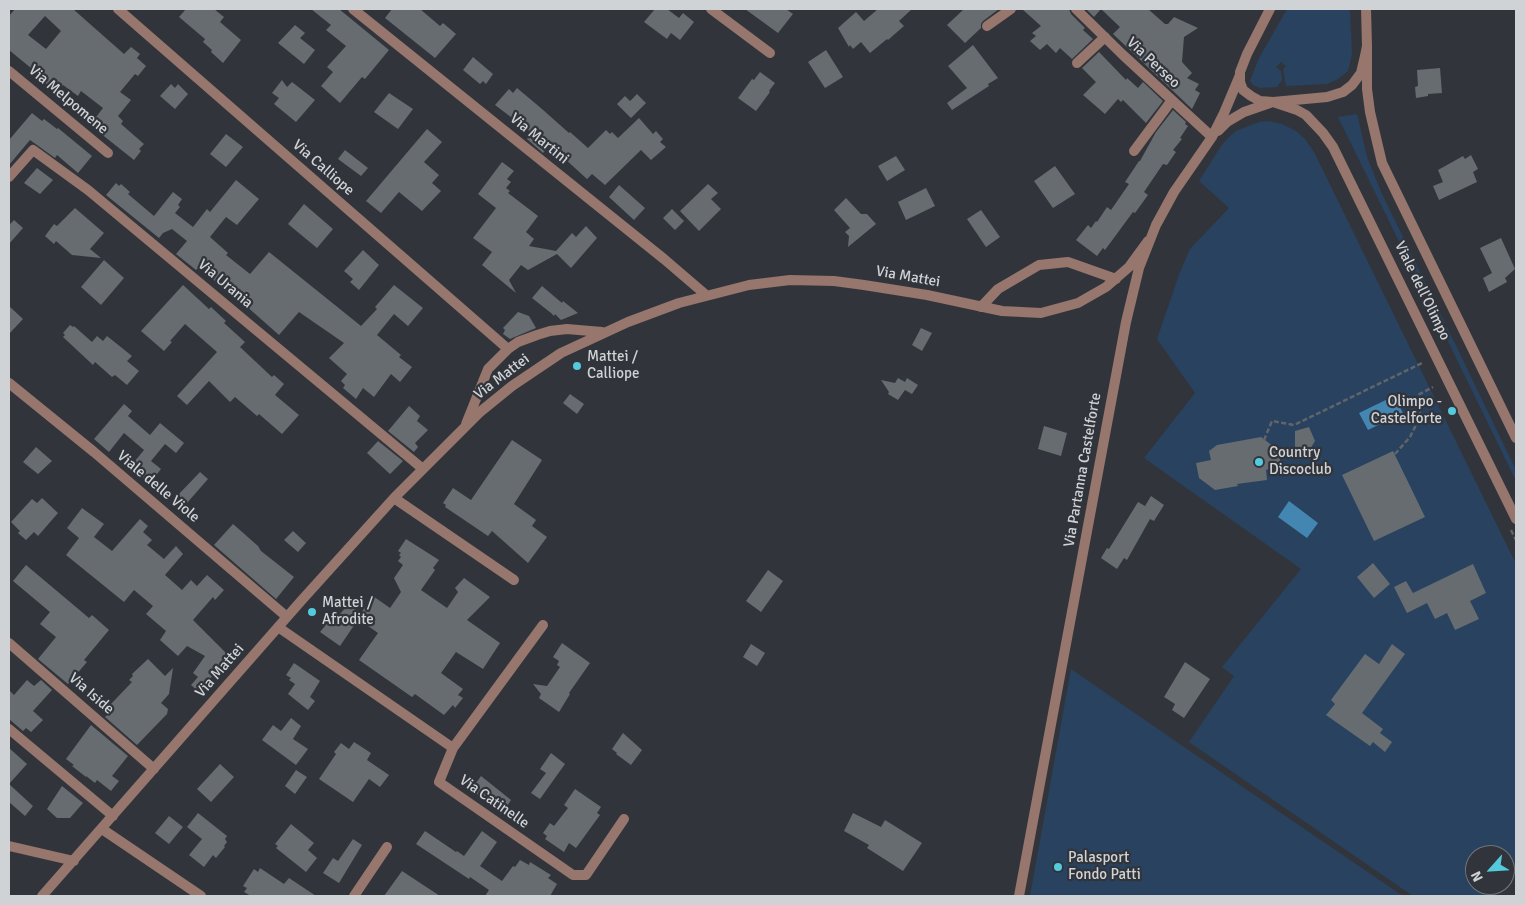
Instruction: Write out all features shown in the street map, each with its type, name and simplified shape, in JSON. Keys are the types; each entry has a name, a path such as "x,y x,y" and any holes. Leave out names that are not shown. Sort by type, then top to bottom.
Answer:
{"street":[{"name":"Via Calliope","path":"118,9 508,349"},
{"name":"Via Martini","path":"353,9 664,259 706,295"},
{"path":"711,9 770,53"},
{"path":"987,26 1011,9"},
{"name":"Via Perseo","path":"1076,9 1212,137"},
{"name":"Via Partanna Castelforte","path":"1019,896 1126,322 1139,268 1148,241 1174,192 1212,137 1224,113 1252,42 1270,9"},
{"path":"1212,137 1227,122 1263,104 1327,97 1348,89 1361,73 1367,46 1366,9"},
{"path":"1076,63 1105,37"},
{"name":"Viale dell'Olimpo","path":"1367,46 1370,112 1382,163 1516,438"},
{"name":"Via Melpomene","path":"9,70 108,153"},
{"name":"Viale dell'Olimpo","path":"1240,72 1240,82 1247,93 1260,101 1274,102 1306,115 1334,147 1516,519"},
{"path":"1134,151 1172,100"},
{"name":"Via Urania","path":"9,177 33,150 96,196 423,469"},
{"name":"Via Mattei","path":"42,896 394,498 465,426 495,399 561,353 656,311 706,295 770,282 812,280 891,289 1002,311 1041,313 1078,303 1093,295 1129,267 1148,241"},
{"path":"982,307 998,290 1039,265 1068,262 1116,279"},
{"path":"465,426 488,370 508,349 524,340 550,331 567,329 603,333"},
{"name":"Viale delle Viole","path":"9,383 94,452 287,617"},
{"path":"394,498 514,580"},
{"path":"278,627 453,748 544,625"},
{"name":"Via Iside","path":"9,643 154,769"},
{"path":"9,729 113,816"},
{"name":"Via Catinelle","path":"453,748 439,782 573,875 586,875 624,819"},
{"path":"102,829 201,896"},
{"path":"9,846 74,861"},
{"path":"354,896 387,847"}],"path":[{"path":"1264,440 1272,421 1294,425 1422,364"},
{"path":"1394,454 1410,436 1417,424 1420,414 1418,395 1433,387"}],"shaded area":[{"path":"1287,9 1350,9 1352,54 1348,71 1338,79 1327,84 1286,86 1283,69 1286,66 1281,62 1276,67 1281,71 1282,80 1277,87 1260,88 1253,85 1250,81 1258,60"},
{"path":"1357,114 1367,157 1382,194 1445,323 1440,325 1338,117"},
{"path":"1269,121 1282,124 1296,131 1305,139 1314,152 1516,564 1516,866 1515,867 1515,845 1465,845 1465,895 1495,896 1413,896 1189,742 1234,676 1222,667 1301,569 1144,458 1195,393 1157,339 1190,249 1229,208 1199,181 1228,138 1236,131 1259,122"},
{"path":"1447,327 1516,470 1516,481 1442,329"},
{"path":"1394,396 1403,413 1368,430 1359,413"},
{"path":"1289,501 1318,523 1307,538 1278,517"},
{"path":"1071,669 1184,747 1403,896 1030,896"}],"building":[{"path":"15,9 73,9 124,54 131,47 140,54 137,58 146,66 138,76 135,74 120,92 131,100 118,116 123,121 121,124 144,144 139,149 141,151 134,160 90,125 103,108 81,91 78,96 63,85 57,92 35,75 37,73 9,50 9,16","holes":["45,16 61,31 46,49 28,35"]},
{"path":"186,9 214,9 224,17 220,22 241,40 223,63 203,42 205,39 179,17"},
{"path":"311,9 339,9 389,50 365,79 362,77 340,103 321,86 333,72 327,67 346,46 326,30 331,25"},
{"path":"392,9 420,9 440,26 443,23 456,34 435,58 385,18"},
{"path":"655,9 667,9 679,18 683,13 694,22 680,40 671,33 667,39 644,22"},
{"path":"745,9 786,9 793,14 778,33"},
{"path":"878,9 912,9 899,21 904,26 870,53 861,42 853,49 850,45 849,47 838,28 856,12 864,21"},
{"path":"964,9 999,9 983,21 981,28 965,43 947,25"},
{"path":"1022,9 1069,9 1071,14 1085,28 1083,30 1093,39 1072,59 1060,48 1056,53 1047,44 1040,50 1030,41 1036,36 1032,33 1041,26"},
{"path":"1086,9 1101,9 1094,17"},
{"path":"1101,9 1148,9 1165,24 1168,24 1174,17 1198,28 1184,37 1182,62 1192,73 1187,78 1199,84 1195,90 1200,93 1192,109 1113,34 1120,27"},
{"path":"295,25 305,33 300,38 315,50 304,64 278,43"},
{"path":"973,45 998,78 952,110 947,103 967,88 948,66"},
{"path":"826,50 843,77 825,88 808,62"},
{"path":"1099,52 1126,80 1127,78 1138,88 1143,82 1163,101 1146,123 1123,100 1121,102 1118,99 1105,114 1083,95 1096,82 1082,68"},
{"path":"473,57 493,74 486,84 483,81 480,84 463,70"},
{"path":"1440,68 1442,93 1428,94 1428,96 1416,98 1415,87 1418,86 1417,70"},
{"path":"760,72 775,83 756,111 738,98 752,79 754,80"},
{"path":"282,80 287,87 292,82 315,100 296,122 274,104 279,98 272,93"},
{"path":"171,84 175,88 178,84 188,94 175,109 160,96"},
{"path":"517,88 588,148 606,130 610,134 612,132 618,138 639,118 653,134 656,131 663,139 660,142 666,147 651,160 641,150 605,185 592,174 587,179 553,148 551,151 547,148 543,153 527,139 532,133 495,105 509,89 513,93"},
{"path":"389,93 413,109 398,129 374,112"},
{"path":"637,94 646,103 631,118 617,104 625,96 630,101"},
{"path":"1173,110 1188,126 1180,138 1182,139 1173,150 1176,152 1167,165 1163,164 1144,192 1148,195 1135,213 1133,212 1105,250 1103,248 1097,256 1076,240 1088,225 1091,228 1097,222 1107,207 1111,210 1129,184 1125,182 1140,161 1156,132"},
{"path":"32,113 42,121 44,119 58,128 92,156 78,173 57,155 55,158 30,140 9,165 9,140"},
{"path":"427,129 442,142 424,162 439,175 432,183 441,191 422,211 399,192 381,213 366,201"},
{"path":"226,134 243,147 226,167 210,154"},
{"path":"345,150 368,168 361,176 338,159"},
{"path":"1471,155 1478,169 1473,172 1477,182 1439,200 1433,186 1443,182 1438,170 1463,156 1465,159"},
{"path":"896,156 905,170 887,181 878,166"},
{"path":"502,162 514,171 507,179 511,182 506,188 510,191 508,193 538,216 526,232 534,239 529,246 556,251 572,233 576,237 586,226 597,238 571,268 557,254 528,270 521,265 509,280 516,293 482,265 492,252 473,238 496,208 478,194"},
{"path":"1055,166 1075,194 1053,208 1034,181"},
{"path":"37,168 53,180 40,194 24,183"},
{"path":"236,180 259,199 237,225 226,217 210,237 228,253 226,255 250,274 269,252 361,326 377,309 375,307 394,285 423,308 408,326 394,314 377,335 412,367 400,382 391,374 374,397 363,388 356,399 343,388 345,385 341,381 347,374 329,358 344,343 299,312 279,335 227,289 226,291 199,267 196,270 176,254 187,241 172,229 163,233 159,238 106,195 116,183 119,186 121,184 130,192 128,194 154,216 173,192 182,199 178,205 180,207 175,213 193,227 207,209 210,212"},
{"path":"708,184 718,193 711,199 721,209 699,231 680,211"},
{"path":"619,185 645,208 634,220 609,197"},
{"path":"926,188 935,206 906,220 898,202"},
{"path":"846,198 861,214 867,214 876,224 848,247 849,236 845,232 850,228 834,210"},
{"path":"304,204 333,229 317,248 288,224"},
{"path":"75,208 104,233 90,249 101,258 72,255 56,241 54,244 45,236 54,224 57,226"},
{"path":"672,209 684,221 675,230 663,218"},
{"path":"981,210 1000,237 986,247 967,219"},
{"path":"14,220 23,228 9,244 9,225"},
{"path":"1501,238 1515,269 1505,278 1507,282 1489,292 1483,278 1492,273 1480,248"},
{"path":"363,250 379,265 359,290 350,282 353,279 344,271"},
{"path":"104,260 124,278 101,305 81,287"},
{"path":"183,285 209,309 211,307 226,321 224,323 245,342 240,347 272,377 274,375 284,384 275,395 299,415 282,434 235,397 230,402 209,381 187,405 177,396 217,352 185,324 164,351 141,331"},
{"path":"542,286 562,303 563,301 578,313 561,320 555,314 554,316 532,298"},
{"path":"9,306 23,319 9,334"},
{"path":"518,312 529,316 536,328 510,339 503,334 505,330 503,328"},
{"path":"70,325 74,326 92,342 97,336 103,341 107,336 132,356 127,361 139,371 127,385 115,375 112,377 95,362 93,365 63,337 65,335 63,333"},
{"path":"921,328 932,333 922,351 912,345"},
{"path":"898,378 905,382 907,378 918,385 912,394 905,390 898,400 888,394 889,392 881,380 895,383"},
{"path":"570,394 584,404 577,414 563,403"},
{"path":"124,404 132,411 128,416 150,435 160,423 184,443 176,453 165,444 151,461 161,469 150,483 130,467 144,450 124,433 109,452 94,439"},
{"path":"409,406 420,416 417,421 428,430 415,443 418,447 414,452 388,431"},
{"path":"1044,426 1067,433 1061,456 1038,449"},
{"path":"1309,427 1315,441 1309,451 1295,449 1295,431"},
{"name":"Country Discoclub","path":"1261,437 1278,450 1281,465 1266,470 1267,480 1237,484 1238,486 1215,490 1199,478 1196,463 1211,460 1209,451 1217,445"},
{"path":"512,440 542,460 514,504 536,520 532,526 547,537 528,563 492,531 488,536 445,507 446,505 443,503 453,488 471,500"},
{"path":"378,441 403,461 390,474 367,453"},
{"path":"36,447 52,461 38,474 23,462"},
{"path":"1393,451 1425,517 1374,541 1342,475"},
{"path":"200,472 208,479 187,503 178,495"},
{"path":"1151,496 1164,505 1154,521 1150,519 1127,560 1124,558 1117,569 1101,558 1107,548 1109,549 1138,502 1145,506"},
{"path":"42,498 58,513 38,536 34,532 26,540 18,533 20,531 11,522 32,499 37,503"},
{"path":"82,508 104,524 94,537 112,551 140,519 148,526 143,532 152,540 147,545 164,559 176,546 183,554 165,575 182,590 191,580 197,586 207,575 224,590 215,600 213,597 193,620 229,656 199,692 191,685 198,677 193,673 205,656 187,646 178,656 160,640 166,631 146,614 153,606 134,590 124,602 66,555 79,538 67,528"},
{"path":"233,524 258,546 261,551 294,577 276,599 214,545"},
{"path":"293,531 306,543 298,552 284,540"},
{"path":"406,539 439,560 433,568 435,570 421,590 447,608 458,592 455,588 464,578 490,597 467,620 500,643 483,669 456,652 441,673 463,689 458,695 463,698 455,708 453,705 444,715 415,694 412,697 359,660 378,633 361,621 357,626 355,624 340,646 320,632 336,613 339,615 348,605 361,613 373,596 390,608 401,592 394,578 403,565 398,561 401,553 398,551"},
{"path":"1373,563 1390,584 1374,598 1357,577"},
{"path":"1473,564 1486,593 1470,601 1479,619 1455,630 1447,613 1435,619 1427,603 1407,613 1394,587 1406,581 1413,593"},
{"path":"26,565 89,618 92,615 109,630 84,660 87,662 68,684 38,659 56,637 40,624 50,612 13,581"},
{"path":"768,570 783,581 761,612 746,601"},
{"path":"562,643 590,663 569,693 559,712 539,698 541,694 533,684 547,686 560,667 557,665 559,661 553,657"},
{"path":"751,644 765,653 757,666 743,657"},
{"path":"1392,644 1405,654 1362,713 1383,729 1380,733 1392,742 1385,752 1373,742 1370,746 1326,715 1335,704 1331,700 1365,654 1379,664"},
{"path":"148,659 165,676 173,668 169,694 161,703 168,709 167,714 137,745 105,717 114,709 110,705 132,682 129,680 133,676 132,674"},
{"path":"1185,662 1210,679 1184,718 1172,710 1175,704 1164,697"},
{"path":"294,663 320,681 310,697 315,701 308,710 288,694 295,684 286,675"},
{"path":"27,680 34,686 41,680 52,690 33,711 43,720 31,732 26,728 23,731 9,719 9,690 14,695"},
{"path":"291,718 301,726 293,739 308,749 296,765 262,740 273,725 281,731"},
{"path":"91,725 128,756 112,776 119,781 111,791 97,780 95,783 86,777 66,759"},
{"path":"623,733 642,750 631,765 612,749"},
{"path":"354,742 371,753 367,760 389,775 380,787 369,779 353,802 319,779 341,743 349,749"},
{"path":"9,748 27,764 9,784"},
{"path":"551,753 565,764 540,799 531,793 546,773 540,769"},
{"path":"220,764 234,777 211,802 197,789"},
{"path":"296,770 307,777 295,794 285,786"},
{"path":"481,776 511,800 503,812 471,790"},
{"path":"9,784 33,806 25,816 9,802"},
{"path":"62,786 83,803 70,818 57,818 47,809"},
{"path":"575,789 601,807 597,813 600,815 576,848 569,843 564,852 545,839 547,836 543,833 550,823 554,826 568,808 564,805"},
{"path":"198,813 227,836 225,847 216,858 213,855 204,867 189,855 202,839 187,827"},
{"path":"853,813 881,827 885,820 922,843 903,871 867,848 869,845 844,831"},
{"path":"169,816 183,827 169,844 155,833"},
{"path":"291,824 314,843 308,850 317,858 306,872 276,848 278,846 275,844"},
{"path":"425,831 464,856 482,831 497,842 480,866 502,881 520,860 529,865 530,862 551,875 548,878 557,884 550,896 485,896 489,890 416,844"},
{"path":"353,839 362,845 339,883 323,873 333,858 338,861"},
{"path":"260,868 284,884 289,878 316,896 251,896 244,892 247,888 243,886 254,869 258,872"},
{"path":"402,871 440,896 384,896"}],"place":[{"name":"Mattei / Calliope","path":"577,366"},
{"name":"Olimpo - Castelforte","path":"1452,411"},
{"name":"Country Discoclub","path":"1259,462"},
{"name":"Mattei / Afrodite","path":"312,612"},
{"name":"Palasport Fondo Patti","path":"1058,867"}]}
